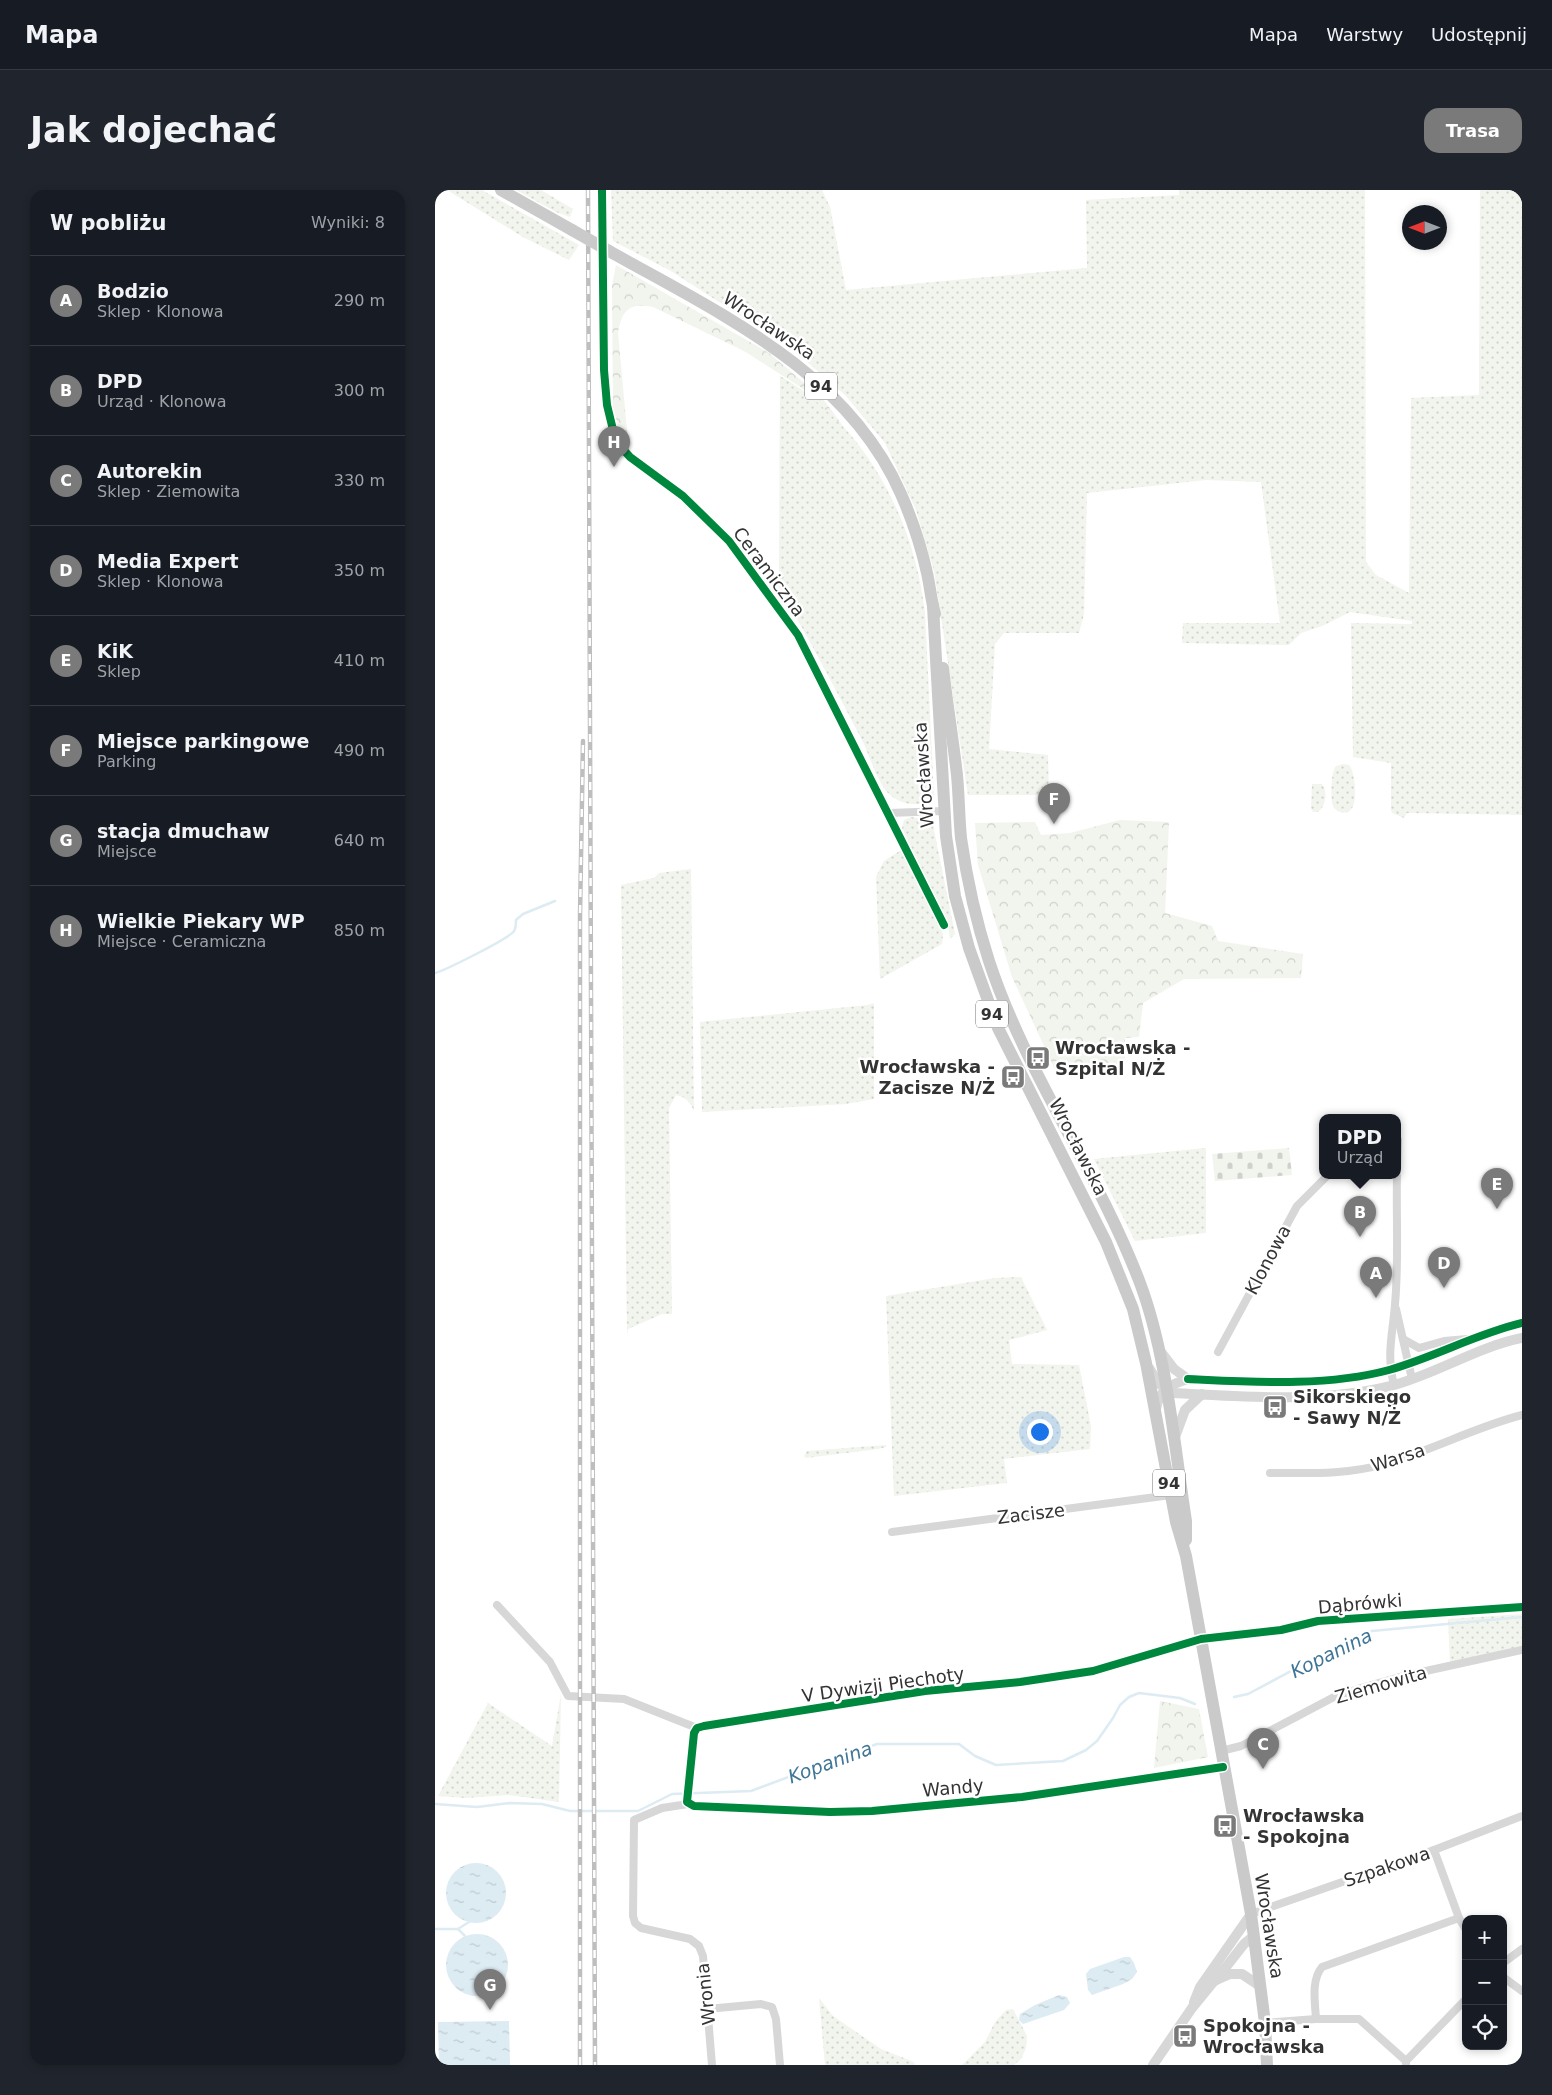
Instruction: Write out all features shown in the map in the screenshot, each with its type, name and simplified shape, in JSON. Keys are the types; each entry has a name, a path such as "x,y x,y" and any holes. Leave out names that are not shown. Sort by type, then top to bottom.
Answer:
{"main road":[{"name":"Wrocławska","path":"501,190 743,327 805,370 855,420 875,448 900,493 920,543 937,620 956,771 964,857 970,892 984,944 1011,1019 1126,1250 1147,1303 1166,1389 1174,1440 1186,1521 1186,1556"},
{"name":"Wrocławska","path":"933,606 944,811 955,896 983,991 998,1028 1120,1272 1133,1308 1156,1410 1176,1522 1186,1556 1251,1914 1265,2023 1267,2065"}],"street":[{"name":"Ceramiczna","path":"602,190 604,370 607,405 615,434 621,447 630,458 683,496 729,541 798,635 944,924"},
{"path":"889,812 944,811"},
{"name":"Klonowa","path":"1219,1352 1297,1206 1324,1179"},
{"path":"1394,1384 1390,1370 1391,1330 1395,1304 1397,1179"},
{"path":"1395,1304 1412,1379"},
{"path":"1156,1410 1159,1397 1166,1389 1173,1384 1188,1379 1319,1381 1365,1376 1409,1364 1469,1338 1522,1323"},
{"path":"1403,1339 1419,1348 1445,1341 1469,1338"},
{"path":"1146,1364 1154,1378 1166,1389 1175,1393 1326,1396 1360,1392 1412,1379 1477,1352 1522,1338"},
{"path":"1157,1346 1167,1362 1188,1379"},
{"path":"1174,1440 1185,1410 1201,1394"},
{"name":"Warsa","path":"1270,1473 1332,1473 1363,1469 1412,1455 1492,1423 1522,1415"},
{"name":"Zacisze","path":"892,1532 1171,1495"},
{"path":"497,1605 550,1662 568,1696 624,1699 697,1728 692,1745 688,1801"},
{"name":"Dąbrówki","path":"1201,1639 1281,1630 1318,1622 1522,1608"},
{"name":"V Dywizji Piechoty","path":"697,1728 925,1691 1020,1682 1093,1671 1201,1639"},
{"name":"Ziemowita","path":"1221,1751 1241,1746 1334,1698 1361,1688 1403,1676 1522,1650"},
{"name":"Wandy","path":"634,1820 662,1808 688,1801 694,1806 831,1812 872,1811 1022,1797 1223,1767"},
{"name":"Szpakowa","path":"1251,1914 1434,1850 1522,1816"},
{"name":"Wronia","path":"634,1820 632,1837 635,1923 641,1928 695,1942 703,1956 712,2065"},
{"path":"1434,1850 1462,1923"},
{"path":"1192,2008 1200,1987 1251,1914"},
{"path":"1316,2019 1315,1982 1317,1973 1323,1966 1459,1918"},
{"path":"1153,2065 1192,2008 1244,1944 1254,1936 1248,1933 1243,1934 1230,1943"},
{"path":"1507,1960 1522,1949"},
{"path":"1215,1981 1230,1974 1242,1974 1260,1986"},
{"path":"1507,1980 1522,1991"},
{"path":"1265,2023 1316,2019 1359,2019 1406,2063 1462,2003"},
{"path":"707,2009 761,2004 772,2006 776,2019 780,2065"}],"green space":[{"path":"447,190 482,190 579,245 569,260 523,237"},
{"path":"516,190 541,190 573,209 570,217 556,212"},
{"path":"611,190 822,190 830,207 846,290 1087,268 1086,200 1179,195 1179,190 1365,190 1366,562 1376,575 1409,593 1411,398 1479,395 1480,190 1522,190 1522,815 1407,813 1404,818 1392,813 1391,810 1391,763 1353,757 1351,623 1412,624 1412,621 1350,612 1322,626 1301,633 1289,645 1182,643 1183,623 1280,623 1261,482 1206,480 1087,493 1084,614 1079,633 1004,633 995,644 989,749 1048,755 1049,795 968,795 934,571 916,510 885,443 846,396 795,351 671,271 613,241"},
{"path":"616,265 769,353 823,399 843,426 802,388 744,351 653,307 638,306 625,313 618,333 627,431 632,445 622,438 613,408 612,286"},
{"path":"780,376 810,396 837,420 860,447 880,477 897,509 910,543 925,613 934,797 930,802 908,804 893,797 885,789 842,701 775,581 779,571"},
{"path":"1349,765 1351,768 1355,791 1352,808 1343,813 1337,811 1333,806 1331,791 1334,769 1336,766"},
{"path":"1312,784 1322,784 1325,791 1324,803 1318,812 1313,812 1311,808"},
{"path":"911,817 928,820 933,825 955,934 950,939 948,925 902,828 904,820"},
{"path":"1120,820 1169,822 1165,913 1212,926 1218,941 1303,954 1301,978 1184,979 1143,1003 1139,1037 1125,1038 1125,1070 1057,1074 1012,977 978,865 975,823 1035,822 1041,835 1070,833"},
{"path":"901,850 904,852 939,924 943,934 942,944 880,979 876,877 884,861"},
{"path":"691,869 694,1111 687,1100 676,1095 669,1108 672,1314 662,1314 628,1329 627,1333 621,885 654,878 659,873"},
{"path":"874,1003 874,1099 846,1104 702,1112 700,1022"},
{"path":"1206,1148 1206,1233 1135,1241 1094,1159"},
{"path":"1289,1148 1292,1175 1215,1181 1212,1154"},
{"path":"1021,1277 1047,1330 1009,1340 1012,1364 1079,1365 1091,1426 1090,1449 1004,1459 1007,1483 894,1496 886,1296 995,1278"},
{"path":"886,1445 886,1447 878,1449 806,1458 804,1456 807,1451"},
{"path":"1522,1614 1522,1646 1450,1662 1448,1619"},
{"path":"561,1694 559,1802 509,1795 465,1798 438,1796 488,1703 552,1746"},
{"path":"1160,1701 1199,1709 1208,1757 1154,1768"},
{"path":"819,1998 833,2016 881,2049 914,2062 915,2065 825,2065"},
{"path":"1013,2009 1027,2036 1026,2048 1021,2059 1014,2065 962,2065 985,2042 995,2022 1006,2010"}],"water":[{"path":"476,1863 493,1868 501,1876 506,1893 501,1910 493,1918 476,1923 459,1918 451,1910 446,1893 451,1876 459,1868"},
{"path":"477,1934 489,1936 499,1943 506,1953 508,1965 506,1977 499,1987 489,1994 477,1996 465,1994 455,1987 448,1977 446,1965 448,1953 455,1943 465,1936"},
{"path":"1124,1957 1130,1957 1134,1963 1137,1972 1132,1979 1092,1995 1088,1990 1086,1974 1090,1969"},
{"path":"1059,1995 1067,1997 1070,2003 1064,2010 1023,2024 1019,2020 1020,2014 1035,2005"},
{"path":"509,2021 510,2065 439,2065 438,2022"}],"waterway":[{"path":"435,973 502,940 514,931 516,920 523,914 555,901"},
{"name":"Kopanina","path":"1234,1697 1248,1694 1355,1637 1372,1631 1522,1617"},
{"name":"Kopanina","path":"435,1804 477,1807 510,1803 542,1804 570,1811 638,1811 672,1794 751,1791 877,1744 959,1744 975,1756 996,1765 1063,1761 1086,1750 1097,1741 1120,1705 1129,1697 1139,1693 1180,1698 1195,1704"},
{"path":"458,1929 469,1922"},
{"path":"435,1929 458,1929 465,1936"}],"railway":[{"path":"588,190 595,2065"},
{"path":"580,2065 580,916 583,741"}],"cycle path":[{"path":"602,190 604,370 607,405 614,434 621,447 630,457 683,496 729,541 798,635 944,925"},
{"path":"1188,1379 1290,1382 1340,1379 1365,1375 1406,1365 1488,1333 1522,1323"},
{"path":"1223,1767 1022,1797 872,1811 830,1812 694,1806 687,1802 694,1733 697,1728 704,1726 925,1691 1020,1682 1093,1671 1201,1639 1281,1630 1318,1621 1522,1607"}],"place":[{"name":"Wielkie Piekary WP","path":"614,467"},
{"name":"Miejsce parkingowe","path":"1054,824"},
{"name":"Wrocławska - Szpital N/Ż","path":"1038,1058"},
{"name":"Wrocławska - Zacisze N/Ż","path":"1013,1077"},
{"name":"KiK","path":"1497,1209"},
{"name":"DPD","path":"1360,1237"},
{"name":"Media Expert","path":"1444,1288"},
{"name":"Bodzio","path":"1376,1298"},
{"name":"Sikorskiego - Sawy N/Ż","path":"1275,1407"},
{"name":"Autorekin","path":"1263,1769"},
{"name":"Wrocławska - Spokojna","path":"1225,1826"},
{"name":"stacja dmuchaw","path":"490,2010"},
{"name":"Spokojna - Wrocławska","path":"1185,2036"}]}
